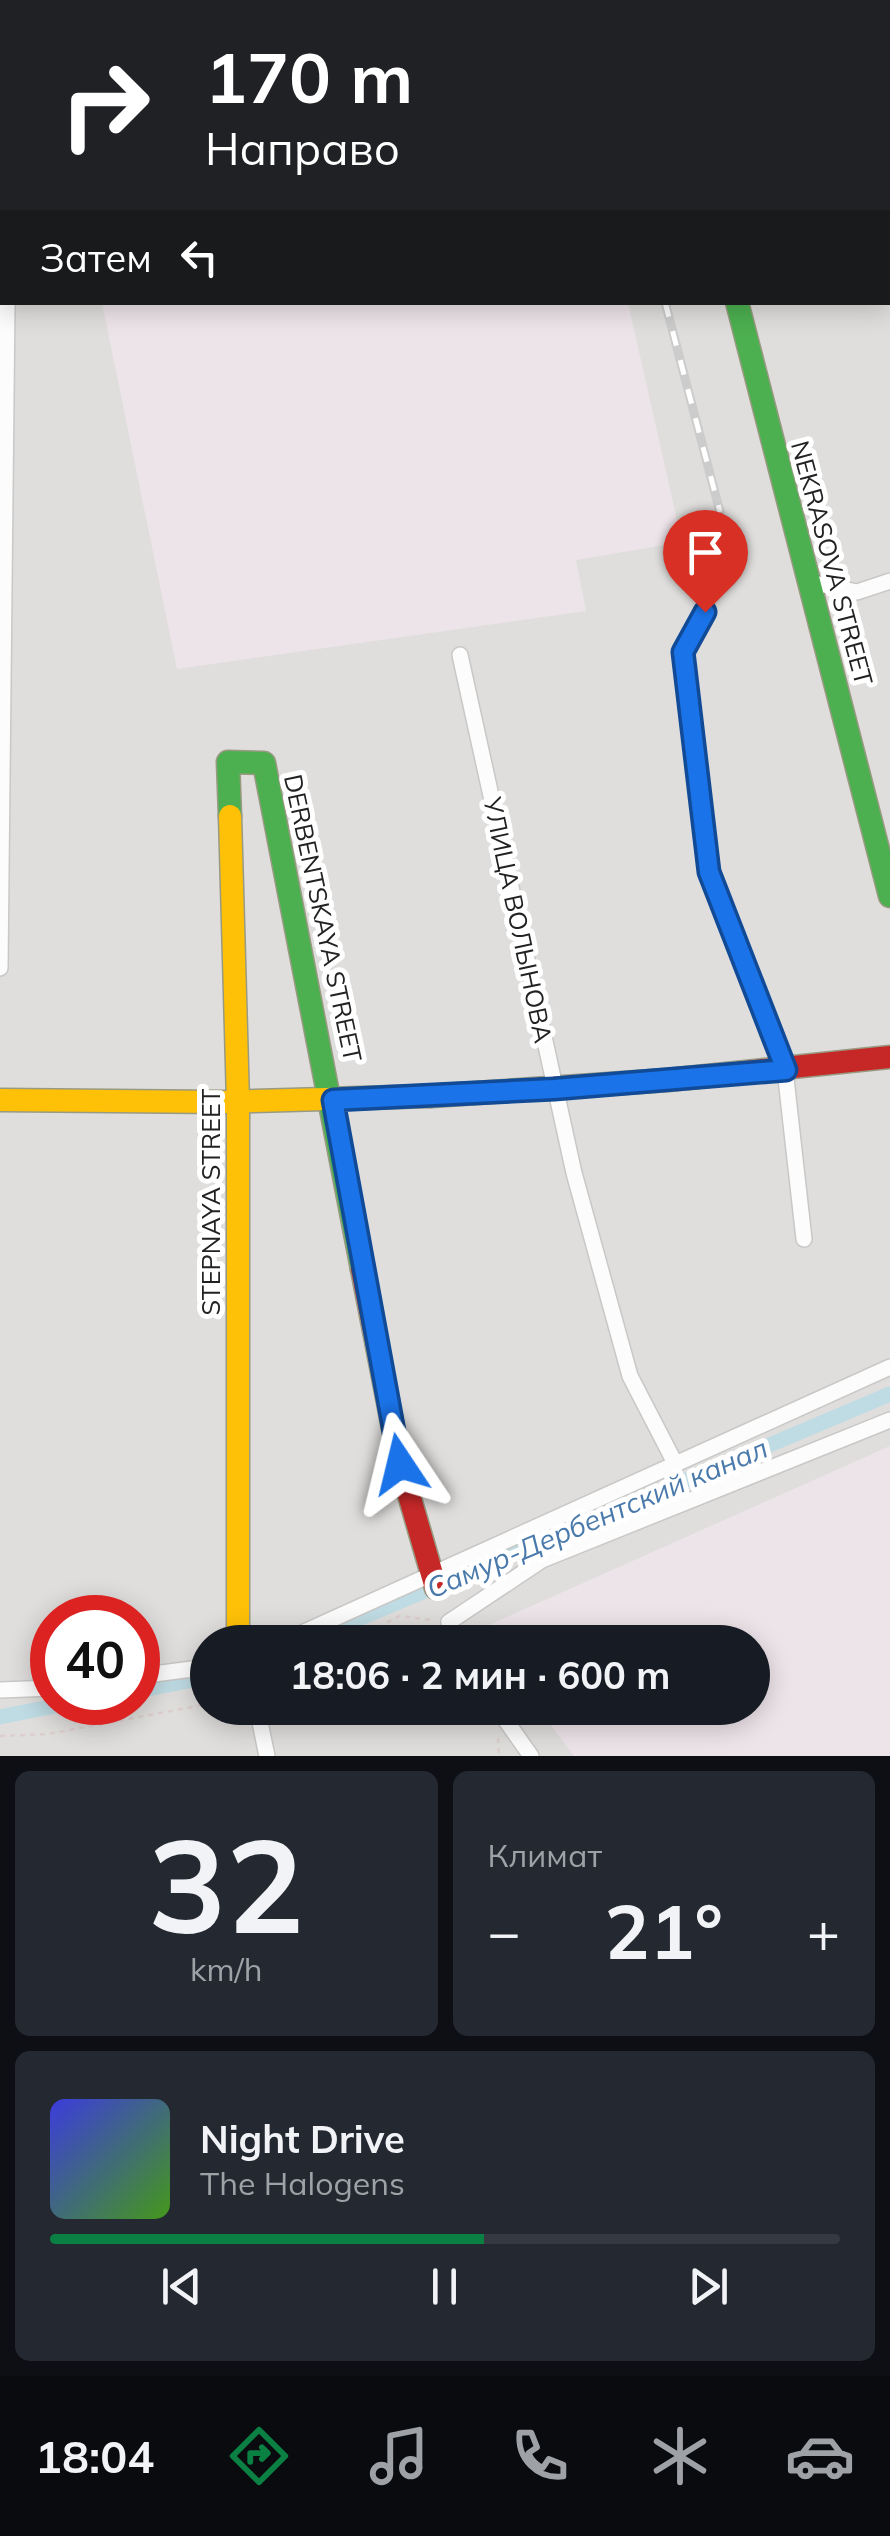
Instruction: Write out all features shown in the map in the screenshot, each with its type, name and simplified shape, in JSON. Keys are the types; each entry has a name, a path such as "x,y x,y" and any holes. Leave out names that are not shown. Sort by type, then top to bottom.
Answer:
{"street":[{"path":"0,968 8,305"},
{"name":"NEKRASOVA STREET","path":"738,305 890,896"},
{"path":"809,582 857,592 890,581"},
{"path":"705,612 683,652 709,872 786,1070 804,1239"},
{"name":"УЛИЦА ВОЛЫНОВА","path":"460,655 554,1089 630,1376 676,1466"},
{"name":"DERBENTSKAYA STREET","path":"228,762 264,764 333,1100 400,1464 433,1581"},
{"name":"STEPNAYA STREET","path":"228,762 238,1102 238,1625"},
{"path":"0,1100 333,1100 554,1089 786,1070 890,1057"},
{"path":"324,1625 433,1581 890,1367"},
{"path":"450,1625 449,1622 542,1560 890,1420"},
{"path":"160,1673 190,1669"},
{"path":"0,1690 30,1689"},
{"path":"260,1725 266,1756"},
{"path":"508,1725 531,1756"}],"path":[{"path":"383,1625 399,1616 449,1622"},
{"path":"0,1736 48,1734 190,1707"}],"shaded area":[{"path":"0,305 890,305 890,1756 0,1756"},
{"path":"102,305 628,305 682,542 576,560 586,611 177,669"},
{"path":"890,1446 890,1756 574,1756 551,1725 770,1725 770,1625 489,1625"}],"waterway":[{"name":"Самур-Дербентский канал","path":"344,1625 890,1394"},
{"name":"Самур-Дербентский канал","path":"160,1687 190,1681"},
{"name":"Самур-Дербентский канал","path":"0,1717 30,1711"}],"railway":[{"path":"666,305 720,512"}],"traffic: fast":[{"path":"738,305 890,896"},
{"path":"230,816 228,762 264,763 362,1269"}],"traffic: slow":[{"path":"230,816 238,1102 238,1625"},
{"path":"0,1100 223,1102 431,1096"}],"traffic: jam":[{"path":"431,1096 668,1080 890,1057"},
{"path":"362,1269 400,1464 436,1588"}],"route":[{"path":"400,1464 333,1100 554,1089 786,1070 709,872 683,652 705,612"}]}
